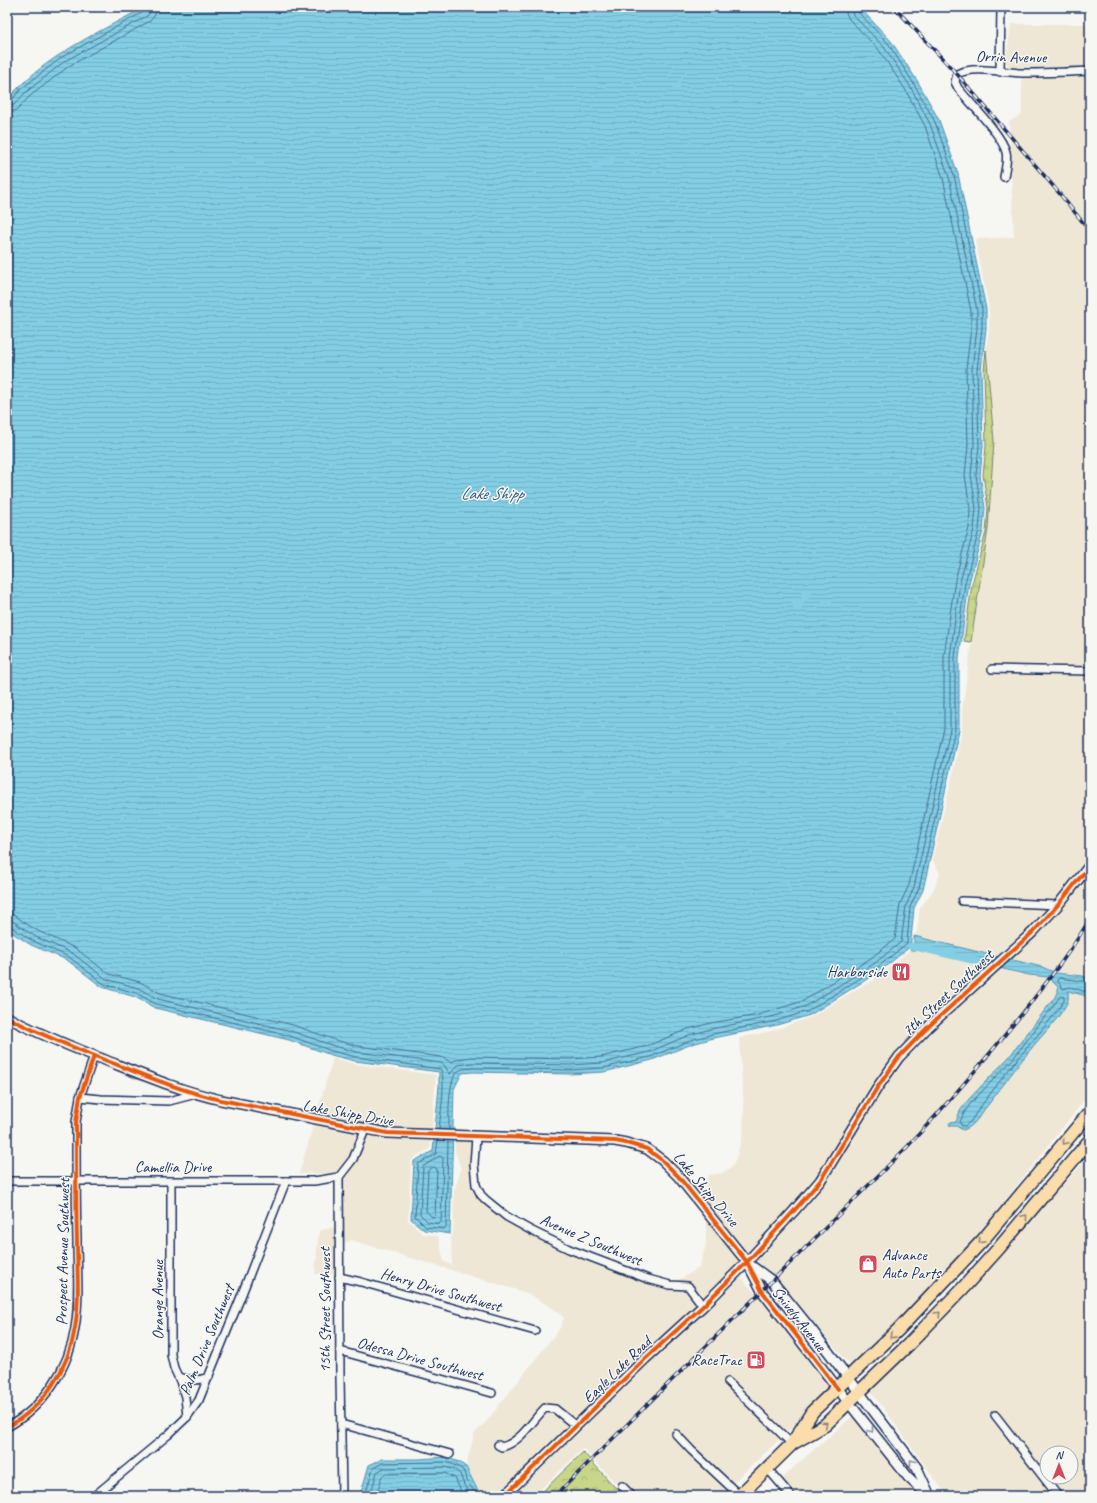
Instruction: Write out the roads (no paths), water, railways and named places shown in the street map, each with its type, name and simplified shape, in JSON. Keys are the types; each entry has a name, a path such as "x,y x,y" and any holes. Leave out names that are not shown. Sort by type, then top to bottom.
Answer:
{"highway":[{"path":"792,1444 812,1412 849,1378 906,1321 982,1241 1090,1112"},
{"path":"739,1496 792,1444 825,1425 849,1403 964,1287 1090,1140"}],"street":[{"path":"1000,72 1001,7"},
{"name":"Orrin Avenue","path":"1004,177 1006,156 1004,148 988,123 958,88 955,82 957,74 964,70 1043,73 1090,71"},
{"path":"992,669 1090,671"},
{"name":"7th Street Southwest","path":"747,1262 820,1181 877,1088 899,1056 928,1027 1016,948 1058,905 1090,865"},
{"path":"962,901 1058,905"},
{"name":"Lake Shipp Drive","path":"7,1017 29,1029 94,1056 196,1094 365,1130 424,1136 616,1142 626,1143 647,1149 663,1161 678,1176 747,1262"},
{"name":"Prospect Avenue Southwest","path":"7,1427 28,1412 44,1396 64,1365 73,1339 77,1308 76,1122 80,1097 94,1056"},
{"path":"80,1097 169,1101 196,1094"},
{"path":"339,1177 356,1154 365,1130"},
{"name":"Avenue Z Southwest","path":"472,1137 475,1180 481,1195 490,1205 514,1221 568,1249 648,1279 688,1286 703,1306"},
{"name":"Camellia Drive","path":"7,1181 314,1181 339,1177"},
{"name":"15th Street Southwest","path":"339,1177 342,1496"},
{"name":"Orange Avenue","path":"171,1181 171,1355 184,1397 187,1417"},
{"name":"Palm Drive Southwest","path":"94,1496 158,1444 187,1417 199,1400 286,1181"},
{"name":"Eagle Lake Road","path":"504,1496 747,1262"},
{"name":"Snively Avenue","path":"747,1262 772,1281 811,1329 917,1468 929,1496"},
{"name":"Snively Avenue","path":"747,1262 762,1291 849,1403 908,1477 929,1496"},
{"name":"Henry Drive Southwest","path":"339,1277 535,1331"},
{"name":"Odessa Drive Southwest","path":"340,1351 492,1393"},
{"path":"178,1377 194,1381 209,1377"},
{"path":"728,1382 792,1444"},
{"path":"498,1445 502,1447 505,1446 523,1433 545,1408 555,1409 576,1426"},
{"path":"995,1415 1058,1496"},
{"path":"341,1424 450,1454"},
{"path":"676,1434 739,1496"},
{"path":"767,1468 791,1496"},
{"path":"622,1486 632,1496"}],"water":[{"name":"Lake Shipp","path":"145,7 859,7 891,41 918,82 939,120 958,174 986,309 986,329 981,370 983,446 980,475 985,508 983,531 969,583 959,658 959,730 923,890 914,908 911,946 880,971 810,1015 777,1025 714,1038 692,1044 652,1060 604,1072 570,1074 462,1073 454,1089 450,1234 424,1230 411,1219 414,1161 433,1151 439,1072 355,1061 331,1055 289,1040 155,1008 135,997 102,987 67,960 31,945 11,932 7,926 7,100 37,71 54,59 72,47"},
{"path":"914,936 999,957 990,966 968,958 936,951 910,950 914,946"},
{"path":"1009,959 1042,967 1056,973 1083,976 1090,979 1090,997 1068,991 1068,1002 1060,1015 1025,1056 974,1123 963,1130 956,1126 950,1126 949,1123 956,1122 960,1111 968,1100 1009,1057 1058,993 1058,987 1048,977 1029,975 999,968"},
{"path":"446,1457 459,1462 466,1467 478,1491 484,1496 360,1496 369,1465 382,1459"}],"waterway":[{"path":"911,946 981,962"}],"railway":[{"path":"894,7 957,74 1090,231"},
{"path":"555,1496 907,1147 987,1057 1032,1001 1070,950 1090,918"}],"place":[{"name":"Harborside","path":"901,972"},
{"name":"Advance Auto Parts","path":"868,1264"},
{"name":"RaceTrac","path":"756,1360"}]}
